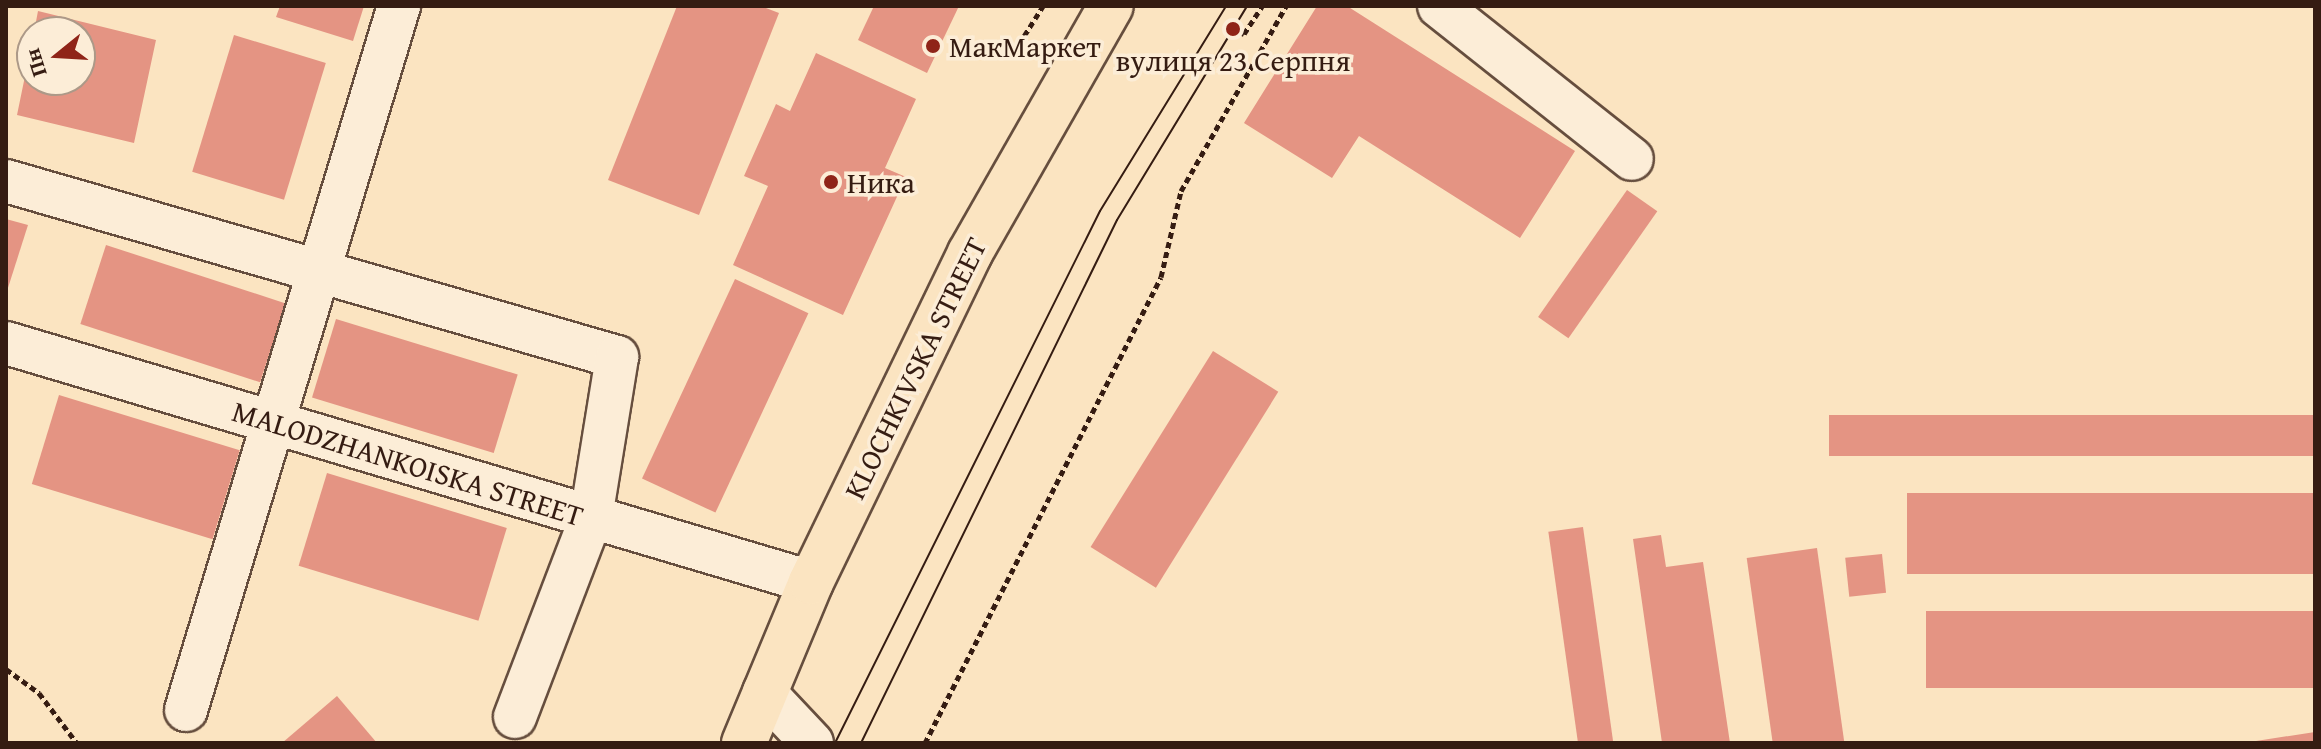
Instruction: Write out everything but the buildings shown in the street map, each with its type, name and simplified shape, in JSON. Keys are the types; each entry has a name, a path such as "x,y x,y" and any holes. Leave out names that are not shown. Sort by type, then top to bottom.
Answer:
{"main road":[{"name":"KLOCHKIVSKA STREET","path":"744,743 811,582 970,253 1111,6"}],"street":[{"path":"186,710 399,6"},
{"path":"1439,6 1632,159"},
{"path":"6,181 617,357 591,518 515,717"},
{"name":"MALODZHANKOISKA STREET","path":"6,343 811,582"},
{"path":"764,692 812,743"}],"path":[{"path":"1019,44 1043,6"},
{"path":"1233,29 1244,34 1262,6"},
{"path":"925,743 1161,277 1181,191 1286,6"},
{"path":"6,669 39,693 77,743"}],"tram line":[{"path":"835,743 1100,211 1226,6"},
{"path":"861,743 1117,220 1247,6"}],"place":[{"name":"вулиця 23 Серпня","path":"1233,29"},
{"name":"МакМаркет","path":"933,46"},
{"name":"Ника","path":"831,182"}]}
